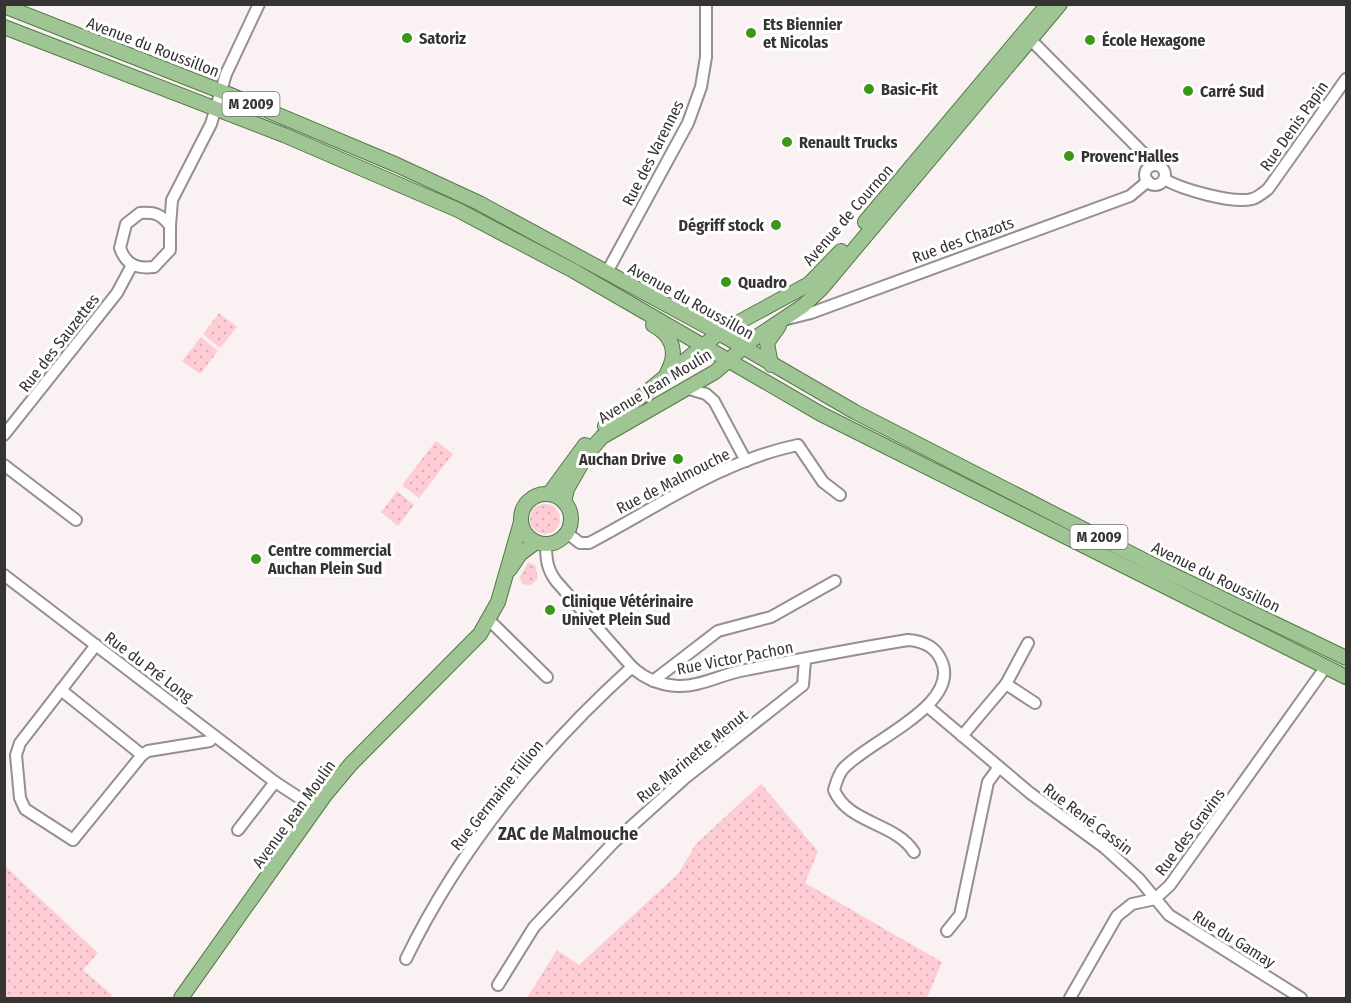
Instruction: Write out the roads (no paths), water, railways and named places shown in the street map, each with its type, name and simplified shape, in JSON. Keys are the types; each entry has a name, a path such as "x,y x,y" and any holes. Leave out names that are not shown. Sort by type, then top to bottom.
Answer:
{"main road":[{"name":"Avenue de Cournon","path":"742,348 784,320 807,309 1024,39 1048,4"},
{"name":"Avenue de Cournon","path":"719,333 796,292 816,278 1024,39 1060,4"},
{"name":"Avenue du Roussillon","path":"4,6 220,91 397,165 494,211 719,333 855,412 1163,570 1347,658"},
{"name":"Avenue du Roussillon","path":"4,27 400,183 490,226 530,247 654,322 703,345 820,414 1347,677"},
{"path":"490,226 517,249 654,322 668,338 674,353 673,362 663,380"},
{"path":"771,365 767,343 784,320"},
{"name":"Avenue Jean Moulin","path":"549,494 592,438 719,333"},
{"name":"Avenue Jean Moulin","path":"564,502 567,489 602,436 729,362 742,348"},
{"path":"549,494 564,502 571,517 567,533 558,541 541,543 528,536 521,522 522,512 528,501 539,495 549,494"},
{"name":"Avenue Jean Moulin","path":"507,574 509,558 521,522"},
{"name":"Avenue Jean Moulin","path":"181,999 315,808 351,764 465,650 489,620 507,574 520,554 541,543"}],"street":[{"path":"170,226 162,216 155,213 135,215 123,231 120,248 132,265 141,268 154,267 165,258 172,239 170,226 172,200 204,140 217,110 220,91 258,4"},
{"name":"Rue des Varennes","path":"607,272 688,123 701,87 706,57 706,4"},
{"name":"Avenue de Cournon","path":"1024,39 1053,4"},
{"path":"1024,39 1143,153 1151,166 1162,168 1164,179 1156,185 1148,181 1146,173 1151,166"},
{"name":"Rue Denis Papin","path":"1164,179 1178,187 1241,200 1253,199 1268,189 1347,79"},
{"name":"Rue des Chazots","path":"807,309 833,305 1130,195 1148,181"},
{"path":"155,213 172,200"},
{"name":"Rue des Sauzettes","path":"4,435 117,293 132,265"},
{"path":"796,292 807,309"},
{"path":"686,388 705,394 714,401 746,461"},
{"name":"Rue de Malmouche","path":"567,533 580,543 589,543 698,483 746,461 798,445 823,483 840,495"},
{"path":"4,465 76,520"},
{"name":"Rue Victor Pachon","path":"541,543 549,571 632,667 653,681 679,686 690,685 718,676 908,640 918,641 934,650 940,658 945,675 941,690 927,706"},
{"name":"Rue du Pré Long","path":"4,575 275,782 315,808"},
{"path":"653,681 718,631 771,616 835,581"},
{"path":"489,620 547,677"},
{"path":"962,736 1006,684 1028,643"},
{"path":"96,645 20,743 16,755 20,798 25,809 73,840 78,837 142,755 148,751 210,741 214,736"},
{"name":"Rue Marinette Menut","path":"498,985 534,927 614,842 685,778 803,685 805,660"},
{"name":"Rue Germaine Tillion","path":"406,958 442,892 495,817 592,704 632,667"},
{"name":"Rue des Gravins","path":"1070,999 1117,916 1132,904 1155,899 1170,885 1325,668"},
{"path":"1006,684 1035,703"},
{"path":"61,690 142,755"},
{"path":"914,852 906,839 843,806 834,790 842,770 927,706"},
{"name":"Rue René Cassin","path":"927,706 999,767 1105,848 1139,879 1155,899"},
{"path":"947,932 960,915 988,782 999,767"},
{"path":"238,830 275,782"},
{"name":"Rue du Gamay","path":"1155,899 1168,915 1301,999"}],"place":[{"name":"Ets Biennier et Nicolas","path":"751,33"},
{"name":"Satoriz","path":"407,38"},
{"name":"École Hexagone","path":"1090,40"},
{"name":"Basic-Fit","path":"869,89"},
{"name":"Carré Sud","path":"1188,91"},
{"name":"Renault Trucks","path":"787,142"},
{"name":"Provenc'Halles","path":"1069,156"},
{"name":"Dégriff stock","path":"776,225"},
{"name":"Quadro","path":"726,282"},
{"name":"Auchan Drive","path":"678,459"},
{"name":"Centre commercial Auchan Plein Sud","path":"256,559"},
{"name":"Clinique Vétérinaire Univet Plein Sud","path":"550,610"}],"district":[{"name":"ZAC de Malmouche","path":"568,834"}]}
